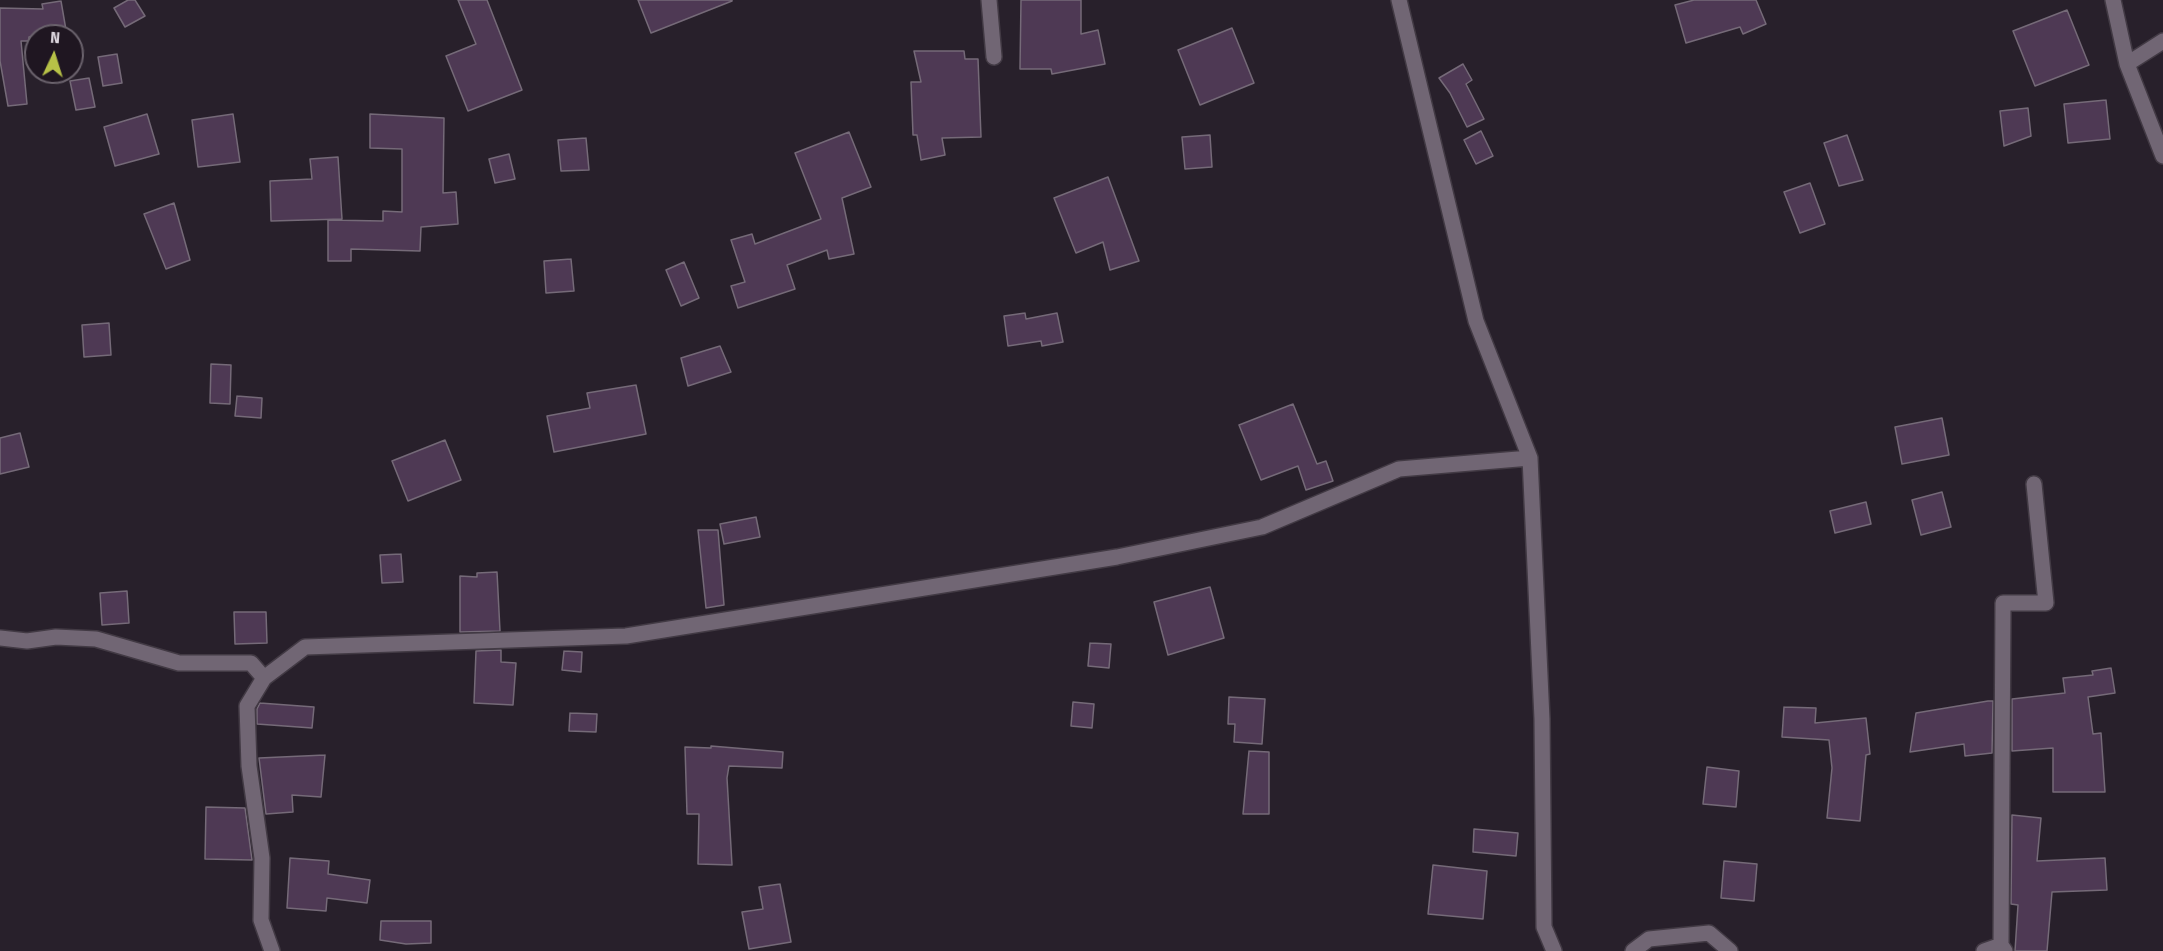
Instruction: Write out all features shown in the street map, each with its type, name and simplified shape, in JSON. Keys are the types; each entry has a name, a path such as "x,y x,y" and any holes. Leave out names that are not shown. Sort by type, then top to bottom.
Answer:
{"street":[{"path":"989,0 994,57"},
{"path":"1399,0 1476,321 1530,458 1542,718 1544,927 1554,951"},
{"path":"2113,0 2127,64 2163,156"},
{"path":"2127,64 2163,41"},
{"path":"272,951 261,920 262,858 249,766 247,706 264,678 304,647 626,636 1117,557 1262,527 1399,469 1530,458"},
{"path":"1984,951 2003,948 2003,603 2046,603 2034,484"},
{"path":"0,638 27,641 56,637 96,639 179,663 251,663 264,678"},
{"path":"1633,951 1649,939 1709,933 1730,951"}],"building":[{"path":"128,0 135,0 145,16 125,27 114,8"},
{"path":"458,0 487,0 522,90 468,111 446,56 476,44"},
{"path":"638,0 732,0 732,1 651,33"},
{"path":"1021,0 1081,0 1081,34 1098,30 1105,64 1052,74 1051,69 1020,69"},
{"path":"1694,0 1756,0 1766,24 1743,34 1740,27 1686,43 1675,5"},
{"path":"61,1 65,24 24,24 24,41 21,41 27,104 8,106 0,61 0,8 43,9 42,4"},
{"path":"2067,10 2089,65 2035,86 2013,31"},
{"path":"1232,28 1254,83 1200,105 1178,50"},
{"path":"914,51 964,51 965,59 978,59 981,137 942,138 945,155 921,160 917,135 913,135 911,82 921,82"},
{"path":"117,54 122,83 103,86 98,57"},
{"path":"1463,64 1472,80 1466,84 1484,119 1467,127 1450,93 1439,78"},
{"path":"89,78 95,107 76,110 71,84 84,84 84,79"},
{"path":"2106,100 2110,139 2068,143 2064,104"},
{"path":"2028,108 2031,136 2004,146 2000,111"},
{"path":"147,114 159,154 115,166 104,127"},
{"path":"233,114 240,162 198,167 192,120"},
{"path":"370,114 444,118 443,193 456,192 458,224 421,227 420,251 351,249 351,261 328,261 328,220 383,221 383,211 402,212 402,149 370,148"},
{"path":"1481,131 1493,156 1476,164 1464,140"},
{"path":"849,132 871,187 842,198 854,254 829,259 827,250 787,265 795,289 738,308 731,286 745,282 731,240 752,234 755,244 821,219 795,153"},
{"path":"1210,135 1212,167 1185,169 1182,137"},
{"path":"1847,135 1863,180 1839,186 1824,143"},
{"path":"586,138 589,170 561,171 558,140"},
{"path":"509,154 515,179 495,183 489,159"},
{"path":"338,157 342,219 271,221 270,181 312,179 310,159"},
{"path":"1108,177 1139,261 1110,270 1103,242 1076,253 1054,198"},
{"path":"1810,183 1825,224 1800,233 1784,192"},
{"path":"174,203 190,260 166,269 144,214"},
{"path":"571,259 574,291 546,293 544,261"},
{"path":"684,262 699,298 681,306 666,270"},
{"path":"1025,313 1026,319 1057,313 1063,342 1042,346 1041,341 1008,346 1004,316"},
{"path":"109,323 111,355 84,357 82,325"},
{"path":"720,346 731,372 688,386 681,358"},
{"path":"211,364 231,365 230,404 210,403"},
{"path":"636,385 646,434 554,452 547,416 590,408 587,393"},
{"path":"237,396 262,398 261,418 235,416"},
{"path":"1293,404 1317,464 1326,461 1333,481 1306,490 1298,466 1261,480 1239,425"},
{"path":"1942,418 1949,455 1902,464 1895,427"},
{"path":"20,433 29,467 0,474 0,438"},
{"path":"445,440 461,480 408,501 392,461"},
{"path":"1942,492 1951,527 1921,535 1912,500"},
{"path":"1866,502 1871,524 1835,533 1830,511"},
{"path":"756,517 760,537 724,544 720,524"},
{"path":"698,530 718,530 724,605 706,608"},
{"path":"401,554 403,582 382,583 380,555"},
{"path":"497,572 500,631 460,632 460,576 477,577 477,573"},
{"path":"1210,587 1224,638 1168,655 1154,602"},
{"path":"127,591 129,623 102,625 100,593"},
{"path":"234,612 266,612 267,643 235,644"},
{"path":"1090,643 1111,644 1109,668 1088,666"},
{"path":"501,650 501,662 516,663 513,705 474,703 476,651"},
{"path":"564,651 582,652 581,672 562,670"},
{"path":"2111,668 2115,693 2088,697 2093,734 2101,733 2105,792 2053,792 2053,748 2012,751 2012,699 2065,693 2063,678 2093,675 2092,671"},
{"path":"1229,697 1265,699 1262,744 1234,742 1235,724 1228,724"},
{"path":"1993,701 1992,753 1965,756 1964,744 1910,752 1916,713"},
{"path":"1073,702 1094,704 1092,728 1071,726"},
{"path":"260,703 314,707 312,728 257,724 257,709"},
{"path":"1784,707 1816,708 1815,723 1866,718 1870,754 1866,755 1860,821 1827,818 1832,768 1829,740 1782,737"},
{"path":"570,713 597,714 596,732 569,731"},
{"path":"711,746 783,752 782,768 729,766 727,778 732,865 698,864 699,814 687,814 685,747 711,748"},
{"path":"1249,751 1269,752 1269,814 1243,814"},
{"path":"325,755 321,797 292,795 293,812 266,814 259,758"},
{"path":"1707,767 1739,771 1736,807 1703,804"},
{"path":"206,807 245,808 252,860 205,859"},
{"path":"2012,815 2041,818 2037,861 2105,858 2107,890 2052,892 2047,951 2015,951 2018,905 2011,904"},
{"path":"1474,829 1518,833 1516,856 1473,852"},
{"path":"290,858 329,861 328,874 370,880 367,903 327,898 326,911 287,908"},
{"path":"1724,861 1757,864 1754,901 1721,898"},
{"path":"1433,865 1487,871 1483,919 1428,914"},
{"path":"780,884 791,942 749,949 742,912 763,909 759,887"},
{"path":"381,921 431,921 431,943 406,944 380,940"}]}
